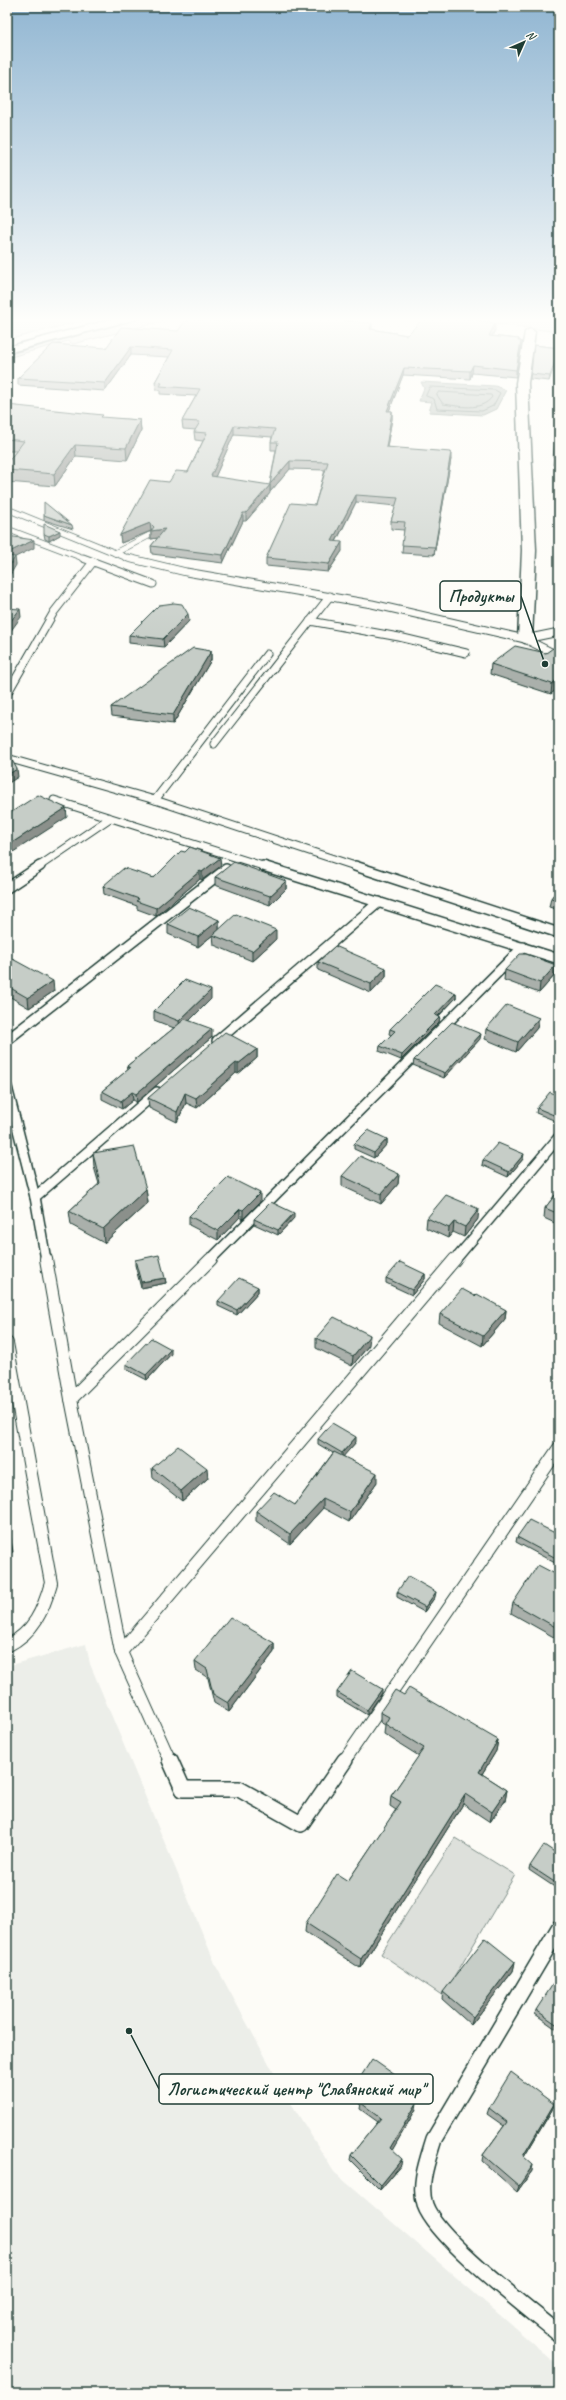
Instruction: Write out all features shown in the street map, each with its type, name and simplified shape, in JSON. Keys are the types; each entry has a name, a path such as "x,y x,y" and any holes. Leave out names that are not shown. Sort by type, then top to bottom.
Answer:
{"street":[{"path":"524,429 528,550 524,639"}],"lane":[{"path":"7,509 115,553 186,572 330,596 524,639 559,656"},
{"path":"7,529 153,584"},
{"path":"115,553 150,535"},
{"path":"7,694 54,612 92,562"},
{"path":"214,744 330,596"},
{"path":"310,621 399,637 466,653"},
{"path":"524,639 559,632"},
{"path":"154,800 267,654"},
{"path":"7,758 154,800 559,932"},
{"path":"54,800 559,959"},
{"path":"7,888 110,818"},
{"path":"7,1040 240,858"},
{"path":"210,1047 379,902"},
{"path":"71,1399 523,947"},
{"path":"7,1088 34,1197 71,1399 121,1652 183,1790 239,1789 301,1824 559,1448"},
{"path":"34,1197 162,1088"},
{"path":"121,1652 559,1137"},
{"path":"7,1343 51,1582 43,1613 20,1640 7,1646"},
{"path":"559,1928 434,2139 423,2174 425,2206 445,2234 559,2334"}],"shaded area":[{"path":"86,1644 90,1664 217,1968 286,2095 334,2172 559,2366 559,2393 7,2393 7,1666"},
{"path":"455,1838 515,1875 443,1996 381,1954"}],"building":[{"path":"7,429 136,429 126,448 75,445 54,474 7,470 10,464 7,463 24,441 7,439"},
{"path":"196,429 233,429 211,476 270,485 246,513 243,513 223,555 151,546 165,529 151,531 154,527 150,523 120,535 150,480 169,482 176,471 188,472 207,433 194,432"},
{"path":"275,429 389,429 386,447 451,452 435,547 402,545 405,522 391,521 398,498 356,495 332,541 342,542 329,564 266,558 291,503 315,505 328,462 290,461 270,484 278,442 271,442"},
{"path":"556,434 559,435 559,458 553,457"},
{"path":"44,502 72,525 44,515"},
{"path":"44,524 60,531 49,536 44,534"},
{"path":"7,536 34,540 7,553"},
{"path":"7,556 15,557 7,570"},
{"path":"174,603 182,604 188,614 163,639 129,635 159,605"},
{"path":"7,608 20,609 7,626"},
{"path":"515,646 546,653 553,648 559,650 559,678 552,684 491,664"},
{"path":"193,648 211,651 173,715 111,707"},
{"path":"7,755 9,755 17,769 7,775"},
{"path":"38,795 66,808 7,846 7,815"},
{"path":"190,847 220,858 202,872 200,871 156,908 136,901 139,899 103,886 124,868 154,878 181,851 185,852"},
{"path":"234,862 286,881 270,896 215,877"},
{"path":"559,888 559,900 551,898"},
{"path":"189,907 219,920 198,937 168,924"},
{"path":"236,914 276,930 252,951 213,935"},
{"path":"335,946 386,968 371,984 318,962"},
{"path":"520,954 526,954 556,965 540,983 505,970"},
{"path":"7,956 53,981 28,998 7,986"},
{"path":"185,980 211,990 179,1021 154,1011"},
{"path":"435,984 456,993 435,1015 440,1017 402,1055 380,1046 395,1031 390,1029"},
{"path":"507,1005 539,1018 518,1042 486,1029"},
{"path":"185,1019 212,1029 136,1094 132,1092 121,1101 102,1091 130,1068 127,1066"},
{"path":"452,1022 481,1034 445,1073 414,1060"},
{"path":"225,1032 257,1049 238,1064 236,1063 196,1098 185,1093 177,1112 148,1098"},
{"path":"550,1092 559,1096 559,1113 556,1116 537,1108"},
{"path":"368,1130 387,1139 374,1153 354,1144"},
{"path":"498,1143 524,1154 509,1172 483,1160"},
{"path":"134,1146 146,1189 103,1229 69,1211 100,1183 93,1153"},
{"path":"360,1156 399,1174 381,1194 342,1176"},
{"path":"228,1177 260,1193 243,1210 240,1209 218,1231 189,1216"},
{"path":"559,1190 559,1214 545,1208"},
{"path":"446,1195 479,1209 465,1227 454,1222 449,1228 427,1218"},
{"path":"271,1202 294,1213 278,1230 254,1219"},
{"path":"159,1255 165,1278 141,1282 135,1260"},
{"path":"400,1262 425,1274 412,1290 386,1278"},
{"path":"239,1278 258,1287 237,1310 218,1301"},
{"path":"462,1289 475,1296 477,1294 506,1310 483,1336 440,1314"},
{"path":"334,1317 370,1335 353,1356 316,1338"},
{"path":"151,1338 171,1349 146,1375 126,1364"},
{"path":"332,1423 356,1437 342,1453 318,1439"},
{"path":"178,1446 207,1468 181,1491 152,1468"},
{"path":"334,1452 377,1473 350,1512 323,1499 290,1534 256,1511 274,1492 295,1505"},
{"path":"7,1517 11,1541 7,1542"},
{"path":"529,1520 559,1535 559,1553 556,1558 517,1537"},
{"path":"538,1565 559,1576 559,1629 513,1603"},
{"path":"408,1576 436,1592 425,1607 397,1592"},
{"path":"230,1617 274,1643 228,1703 213,1694 207,1669 195,1661"},
{"path":"352,1671 382,1689 367,1710 337,1692"},
{"path":"409,1688 498,1740 479,1772 507,1790 492,1812 465,1794 361,1959 306,1923 337,1874 348,1881 401,1802 391,1796 424,1748 385,1724 389,1717 380,1712 395,1690 404,1695"},
{"path":"544,1845 559,1855 559,1885 530,1866"},
{"path":"485,1938 515,1962 473,2017 443,1992"},
{"path":"553,1984 559,1989 559,2026 536,2010"},
{"path":"372,2059 405,2082 400,2091 417,2103 390,2148 402,2159 381,2185 351,2155 381,2118 361,2103 367,2092 356,2084"},
{"path":"511,2072 554,2104 523,2156 533,2165 519,2186 483,2155 507,2122 489,2108"}],"place":[{"name":"Продукты","path":"545,664"},
{"name":"Логистический центр \"Славянский мир\"","path":"129,2031"}]}
